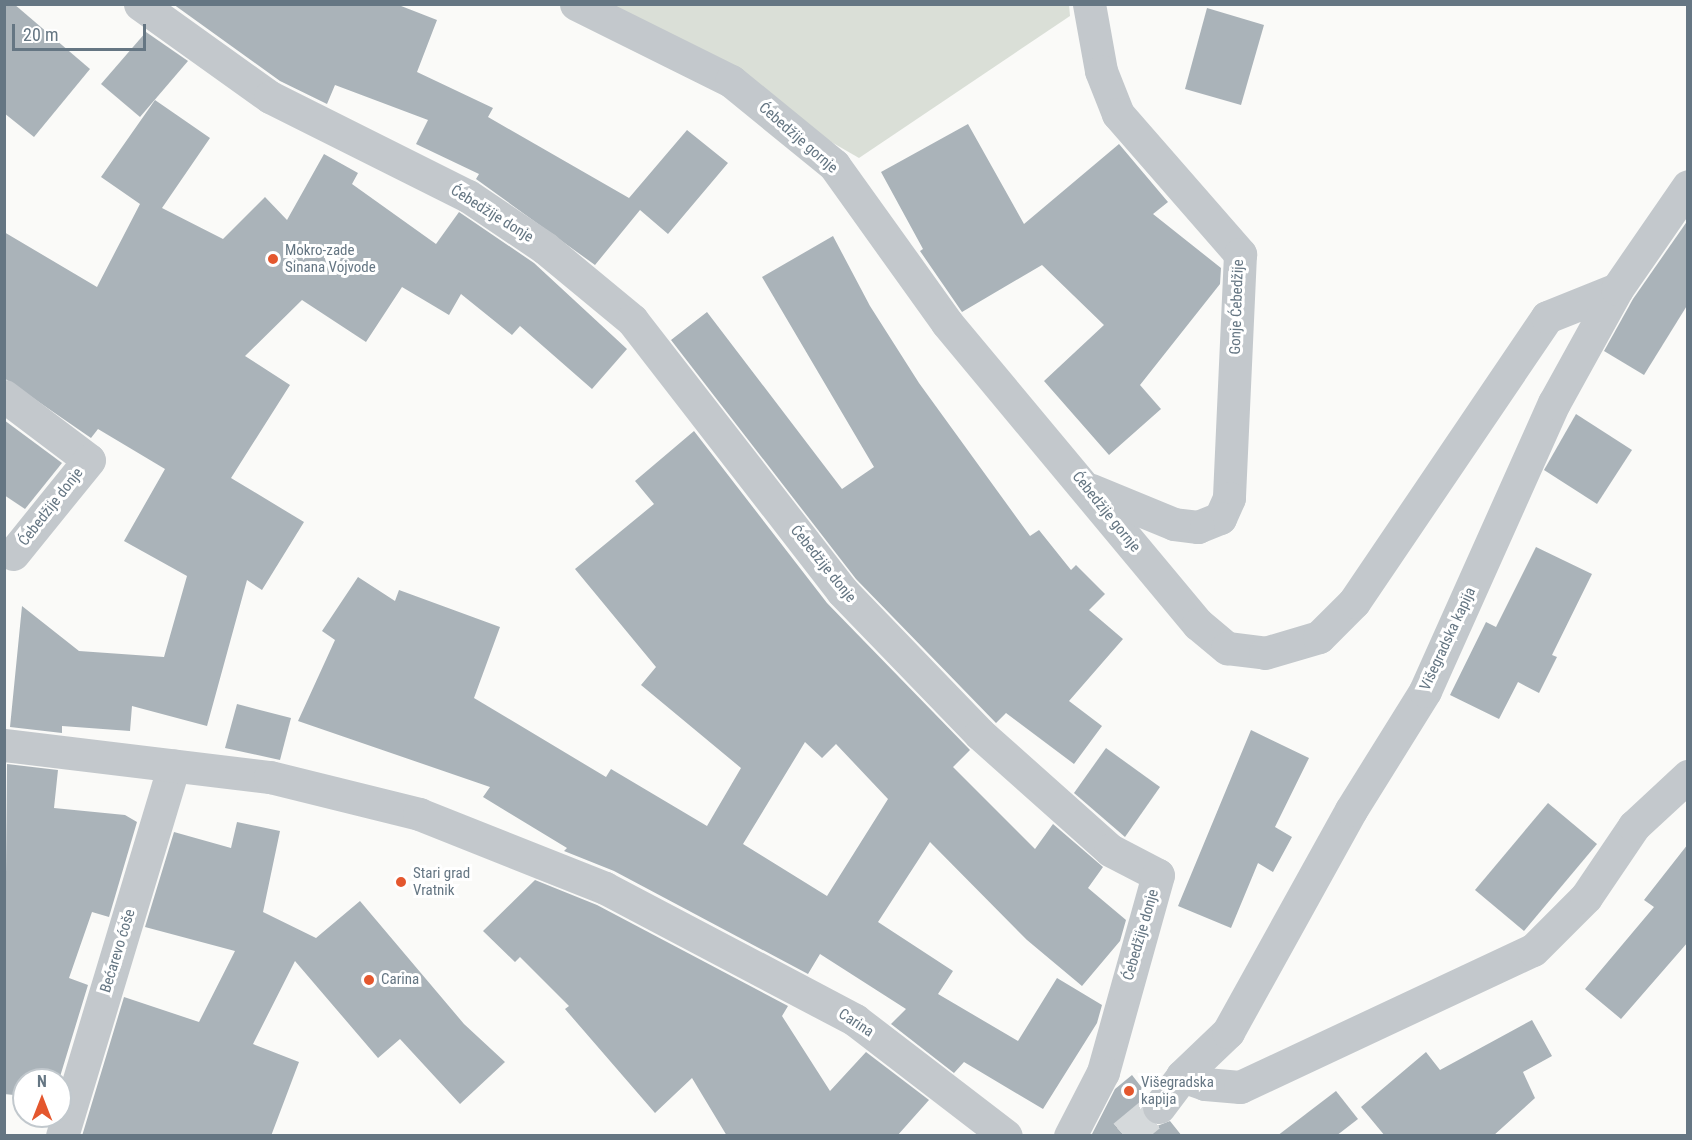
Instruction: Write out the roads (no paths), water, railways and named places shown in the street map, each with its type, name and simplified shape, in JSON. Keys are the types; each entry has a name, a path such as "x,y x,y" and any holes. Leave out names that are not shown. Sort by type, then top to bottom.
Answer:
{"street":[{"name":"Ćebedžije donje","path":"140,4 270,97 468,196 545,248 632,320 842,591 980,734 1110,850 1158,875 1103,1072 1070,1136"},
{"name":"Ćebedžije gornje","path":"576,4 731,81 834,165 947,323 1089,490 1198,624 1227,648 1265,653 1320,637 1354,602 1547,317 1617,289"},
{"name":"Gonje Ćebedžije","path":"1089,4 1101,71 1118,114 1240,254 1229,498 1220,518 1198,527 1174,524 1089,490"},
{"name":"Višegradska kapija","path":"1158,1107 1182,1076 1228,1032 1351,810 1425,691 1554,403 1617,289 1688,186"},
{"name":"Ćebedžije donje","path":"4,396 88,460 13,554"},
{"name":"Carina","path":"4,745 270,777 418,814 605,888 855,1020 1006,1136"},
{"name":"Bećarevo ćoše","path":"62,1136 174,766"},
{"path":"1182,1076 1205,1084 1240,1087 1533,950 1586,897 1634,826 1688,776"}],"tunnel":[{"path":"1124,1136 1159,1107"}],"place":[{"name":"Mokro-zade Sinana Vojvode","path":"273,259"},
{"name":"Stari grad Vratnik","path":"401,882"},
{"name":"Carina","path":"369,980"},
{"name":"Višegradska kapija","path":"1129,1091"}]}
